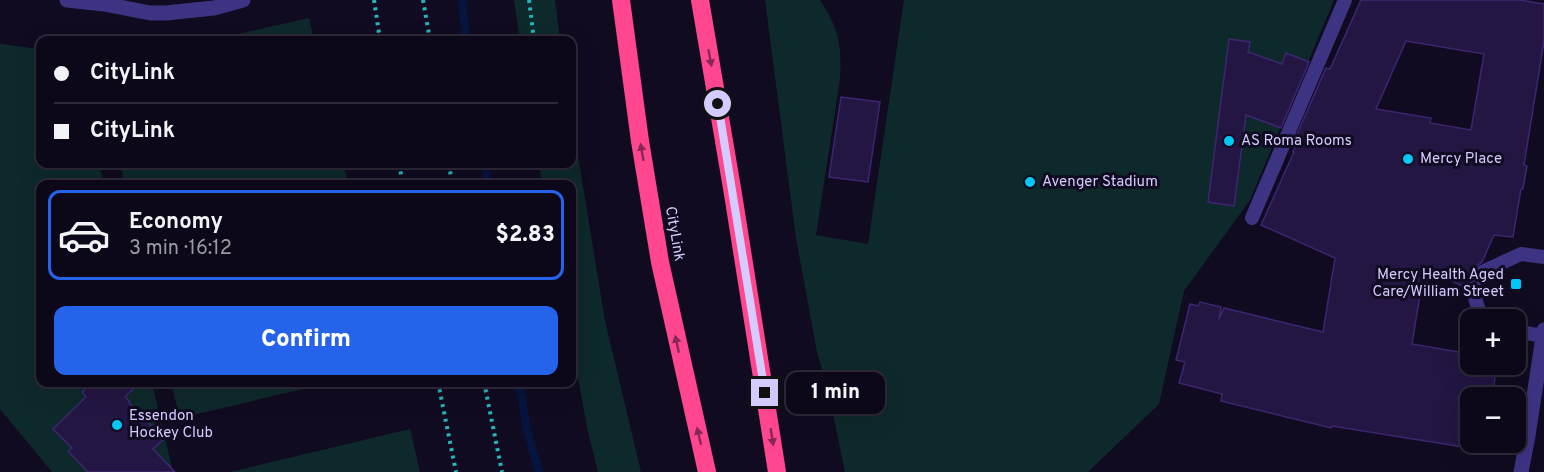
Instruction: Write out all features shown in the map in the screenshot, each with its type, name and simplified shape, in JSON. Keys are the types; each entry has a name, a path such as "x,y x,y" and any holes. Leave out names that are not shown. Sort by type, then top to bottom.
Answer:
{"highway":[{"name":"CityLink","path":"621,0 640,141 660,262 707,472"},
{"path":"700,0 777,472"}],"street":[{"path":"67,0 150,13 166,13 214,8 243,0"},
{"path":"1521,472 1544,333"}],"lane":[{"path":"1252,218 1346,0"},
{"path":"1478,309 1475,298 1476,283 1482,272 1521,254 1544,257"},
{"path":"1526,332 1544,333"}],"path":[{"path":"374,0 379,36"},
{"path":"423,0 429,36"},
{"path":"528,0 533,36"},
{"path":"439,387 456,472"},
{"path":"485,387 502,472"}],"green space":[{"path":"514,0 555,0 560,36 519,36"},
{"path":"765,0 820,0 835,29 840,47 840,79 816,235 868,244 904,0 1334,0 1250,200 1184,291 1159,404 1088,472 845,472 828,390 817,352 796,238"},
{"path":"309,18 313,36 230,36"},
{"path":"0,44 36,48 36,168 100,168 103,180 36,180 36,387 153,387 173,472 52,472 0,409"},
{"path":"576,143 605,321 641,472 598,472 576,367 576,180 541,180 540,168 576,168"},
{"path":"121,168 344,168 347,180 124,180"},
{"path":"172,387 312,387 180,418"},
{"path":"410,429 420,472 230,472"}],"building":[{"name":"Mercy Place","path":"1361,0 1520,0 1544,4 1544,41 1524,165 1527,166 1513,237 1494,235 1482,262 1475,267 1468,279 1467,288 1431,272 1429,284 1425,283 1423,296 1420,295 1412,344 1460,352 1460,375 1495,375 1494,387 1460,387 1460,446 1332,426 1331,428 1221,401 1222,394 1179,383 1185,362 1176,360 1190,304 1198,306 1200,302 1221,307 1219,319 1224,308 1323,332 1335,258 1261,225 1294,152 1298,140 1295,139 1326,68 1330,69","holes":["1406,41 1484,54 1471,130 1430,123 1431,118 1376,109"]},
{"path":"1229,39 1250,42 1248,52 1282,64 1286,53 1309,62 1281,128 1246,115 1234,206 1208,202"},
{"path":"841,97 880,102 868,182 829,177"},
{"name":"Essendon Hockey Club","path":"87,387 135,387 125,397 164,439 153,449 175,472 88,472 68,451 72,448 53,429 86,397 82,392"}],"waterway":[{"path":"462,0 466,36"},
{"path":"486,168 487,180"},
{"path":"520,387 527,430 539,472"}],"place":[{"name":"AS Roma Rooms","path":"1229,141"},
{"name":"Mercy Place","path":"1408,159"},
{"name":"Avenger Stadium","path":"1030,182"},
{"name":"Mercy Health Aged Care/William Street","path":"1516,284"},
{"name":"Essendon Hockey Club","path":"117,425"}],"route":[{"path":"718,104 765,393"}]}
